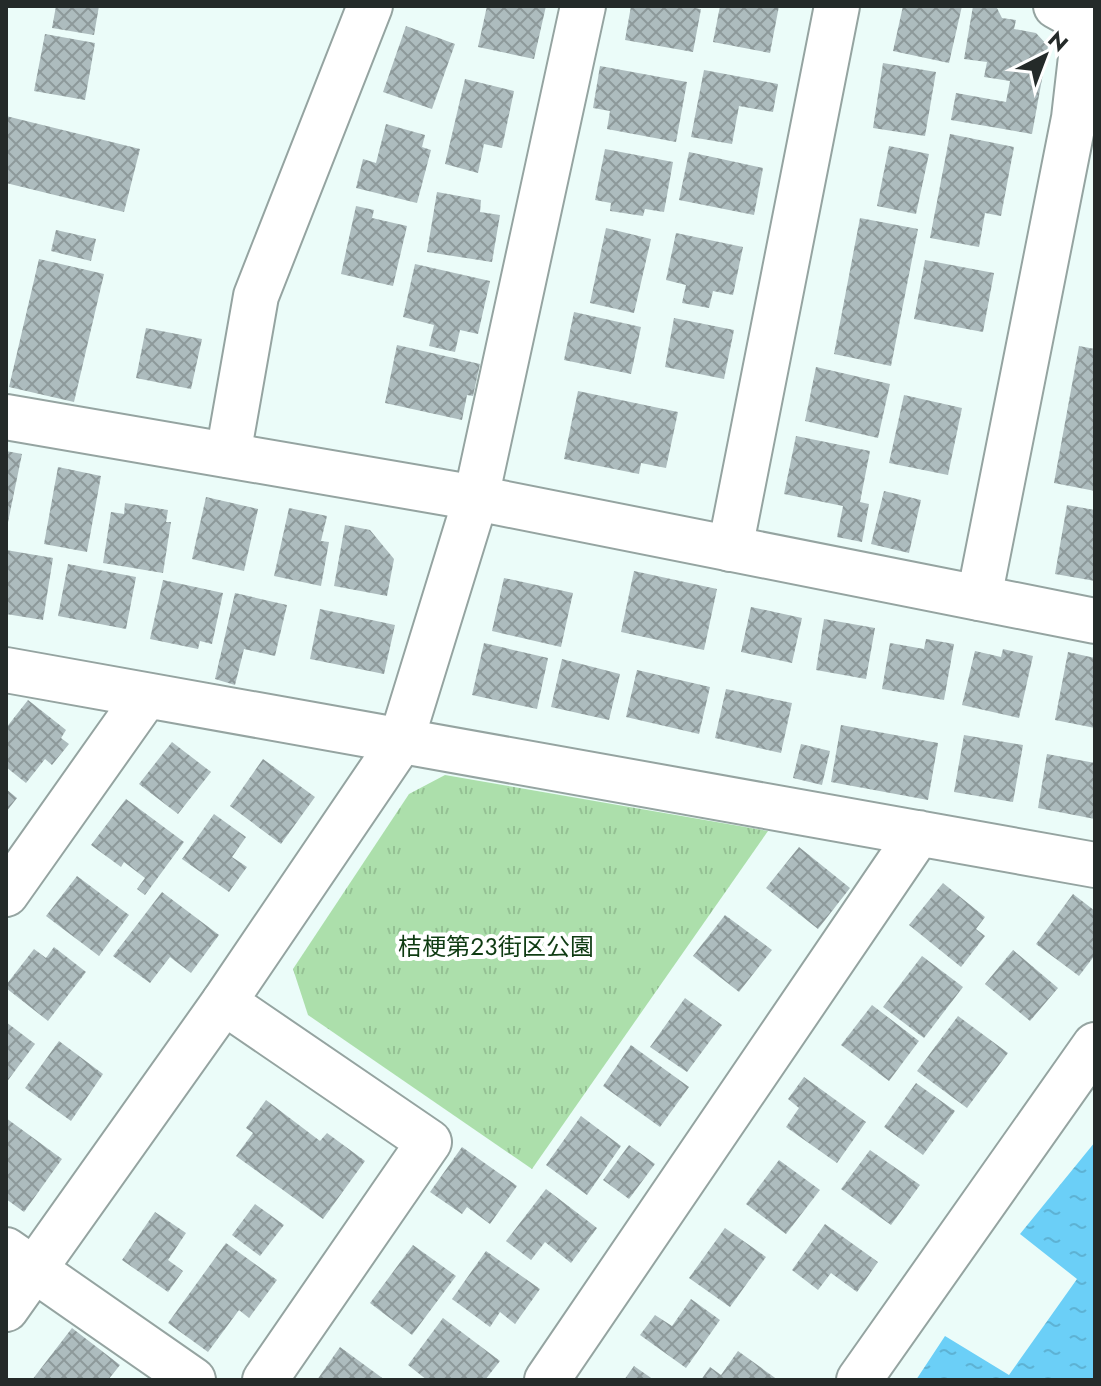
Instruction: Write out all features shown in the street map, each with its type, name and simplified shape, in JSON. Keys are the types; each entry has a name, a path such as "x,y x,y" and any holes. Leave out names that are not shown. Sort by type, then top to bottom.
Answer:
{"street":[{"path":"228,455 256,296 370,6"},
{"path":"6,1309 20,1260 224,1002 401,741 476,498 583,6"},
{"path":"730,549 837,6"},
{"path":"979,598 1084,120 1085,22 1056,6"},
{"path":"6,417 476,498 1095,621"},
{"path":"6,670 1095,865"},
{"path":"6,894 146,696"},
{"path":"547,1380 919,833"},
{"path":"224,1002 429,1142 265,1380"},
{"path":"859,1380 1095,1045"},
{"path":"20,1260 193,1380"}],"green space":[{"name":"桔梗第２３街区公園","path":"445,775 768,831 532,1169 308,1015 293,969 409,794"}],"water":[{"path":"1095,1142 1095,1380 916,1380 945,1336 1009,1375 1077,1279 1020,1234"}],"building":[{"path":"56,6 99,6 94,35 52,28"},
{"path":"487,6 546,6 534,59 478,47"},
{"path":"631,6 701,9 693,52 625,40"},
{"path":"720,6 779,6 770,53 713,42"},
{"path":"903,6 962,6 949,63 893,51"},
{"path":"973,6 996,6 1002,18 1016,20 1014,29 1036,33 1048,46 1032,134 951,120 956,93 1006,102 1010,81 984,77 987,62 964,59"},
{"path":"406,26 455,44 432,109 383,92"},
{"path":"45,34 95,43 85,100 34,91"},
{"path":"883,63 936,72 925,136 873,128"},
{"path":"600,66 687,82 676,142 607,129 610,111 593,108"},
{"path":"704,70 778,84 773,112 739,106 732,144 691,137"},
{"path":"465,79 514,91 502,148 484,144 478,173 445,164"},
{"path":"6,116 140,149 124,212 6,183"},
{"path":"386,124 425,135 422,147 431,150 417,203 356,188 363,159 376,163"},
{"path":"950,134 1014,147 1001,216 985,213 979,247 930,238"},
{"path":"889,146 929,154 916,214 877,206"},
{"path":"605,149 673,162 664,212 645,209 643,216 610,211 611,203 595,200"},
{"path":"689,152 763,168 754,215 679,200"},
{"path":"437,192 481,200 480,212 500,215 492,262 427,252"},
{"path":"356,206 374,210 372,218 407,226 393,286 341,274"},
{"path":"860,218 918,229 891,366 834,354"},
{"path":"606,228 651,239 634,313 590,303"},
{"path":"56,230 96,239 91,261 51,251"},
{"path":"676,233 743,247 733,295 713,291 709,308 682,303 686,285 666,280"},
{"path":"39,259 104,274 74,402 9,387"},
{"path":"925,260 994,273 983,332 914,319"},
{"path":"415,264 490,281 478,334 460,330 455,352 429,346 434,325 403,317"},
{"path":"574,312 641,327 631,374 564,360"},
{"path":"674,318 734,330 724,379 665,367"},
{"path":"146,328 202,339 191,389 136,378"},
{"path":"397,345 480,364 473,396 467,395 462,420 385,403"},
{"path":"1079,346 1095,349 1095,491 1054,483"},
{"path":"816,367 890,384 878,438 805,421"},
{"path":"578,391 678,412 666,468 641,463 639,474 564,459"},
{"path":"904,395 962,408 948,475 889,463"},
{"path":"796,436 870,451 860,502 869,504 862,542 837,537 843,506 784,494"},
{"path":"6,451 22,454 7,527 6,527"},
{"path":"58,467 101,476 87,552 44,544"},
{"path":"884,491 921,500 909,553 871,544"},
{"path":"206,497 258,509 244,571 192,559"},
{"path":"125,503 168,510 166,522 171,522 163,573 103,563 111,512 124,514"},
{"path":"1067,505 1095,510 1095,581 1055,574"},
{"path":"289,508 327,516 321,541 329,542 321,586 274,576"},
{"path":"345,525 370,530 394,559 387,596 334,586"},
{"path":"6,550 53,558 43,620 6,614"},
{"path":"68,564 136,577 126,629 58,616"},
{"path":"634,571 717,589 704,650 621,632"},
{"path":"504,578 573,593 561,647 492,631"},
{"path":"163,580 223,593 212,644 200,641 198,649 150,639"},
{"path":"235,593 287,605 275,656 244,649 235,685 215,679"},
{"path":"751,607 802,618 792,663 741,652"},
{"path":"320,609 395,625 384,674 310,659"},
{"path":"824,619 875,628 866,679 816,670"},
{"path":"926,639 954,644 944,700 882,689 890,643 924,649"},
{"path":"484,643 548,658 537,709 472,695"},
{"path":"1003,649 1033,656 1019,718 962,705 975,651 1001,657"},
{"path":"1068,652 1095,658 1095,728 1055,720"},
{"path":"562,659 620,674 609,720 551,707"},
{"path":"637,670 710,687 699,734 626,717"},
{"path":"726,689 792,703 781,753 715,738"},
{"path":"28,700 66,730 61,738 69,744 52,765 45,759 26,783 6,767 6,728"},
{"path":"841,725 938,743 928,800 831,782"},
{"path":"964,735 1023,745 1013,802 954,792"},
{"path":"172,742 211,772 178,814 139,784"},
{"path":"801,744 830,751 822,785 793,778"},
{"path":"1047,754 1095,763 1095,819 1038,808"},
{"path":"263,759 315,797 281,844 230,806"},
{"path":"6,789 17,798 6,812"},
{"path":"126,799 184,842 145,895 137,889 145,878 124,862 121,867 91,845"},
{"path":"214,814 246,837 232,857 247,867 229,892 182,859"},
{"path":"799,847 850,888 818,929 766,888"},
{"path":"77,876 129,915 99,956 46,916"},
{"path":"943,883 985,917 976,929 985,936 961,967 909,925"},
{"path":"162,892 219,935 191,973 170,957 150,983 113,956"},
{"path":"1073,894 1095,911 1095,955 1079,976 1036,944"},
{"path":"725,915 772,950 739,992 693,956"},
{"path":"54,947 86,972 48,1021 6,985 34,949 46,958"},
{"path":"1013,950 1058,988 1030,1021 985,984"},
{"path":"922,956 963,987 924,1038 883,1007"},
{"path":"685,998 722,1025 687,1072 650,1047"},
{"path":"872,1005 919,1041 889,1081 841,1045"},
{"path":"958,1016 1008,1053 967,1108 917,1071"},
{"path":"6,1022 35,1044 6,1083"},
{"path":"59,1041 103,1074 71,1121 25,1088"},
{"path":"631,1045 689,1087 660,1127 603,1086"},
{"path":"804,1077 866,1122 837,1163 786,1127 799,1108 788,1099"},
{"path":"916,1083 955,1111 923,1155 884,1127"},
{"path":"266,1100 320,1141 327,1133 365,1161 323,1219 236,1156 253,1133 246,1128"},
{"path":"581,1116 621,1146 587,1195 546,1165"},
{"path":"6,1118 62,1159 24,1212 6,1199"},
{"path":"629,1145 655,1164 629,1199 603,1180"},
{"path":"462,1147 517,1186 490,1224 467,1207 462,1214 430,1192"},
{"path":"870,1150 920,1185 891,1225 841,1189"},
{"path":"779,1160 820,1190 786,1234 746,1204"},
{"path":"546,1189 597,1228 571,1263 545,1242 531,1260 506,1241"},
{"path":"255,1204 284,1225 260,1256 232,1235"},
{"path":"155,1212 186,1233 168,1260 183,1271 168,1292 122,1260"},
{"path":"825,1224 878,1262 857,1292 831,1273 818,1290 792,1270"},
{"path":"725,1228 766,1257 730,1307 689,1278"},
{"path":"226,1243 277,1280 249,1318 239,1310 208,1352 168,1323"},
{"path":"413,1245 456,1276 412,1335 370,1303"},
{"path":"486,1251 540,1289 515,1324 500,1312 490,1327 452,1299"},
{"path":"691,1299 720,1320 686,1368 640,1335 655,1315 672,1326"},
{"path":"443,1318 500,1361 485,1380 427,1380 408,1365"},
{"path":"72,1328 120,1365 108,1380 32,1380"},
{"path":"340,1347 385,1380 317,1380"},
{"path":"738,1351 778,1380 701,1380 710,1367 721,1375"},
{"path":"634,1366 654,1380 624,1380"}]}
